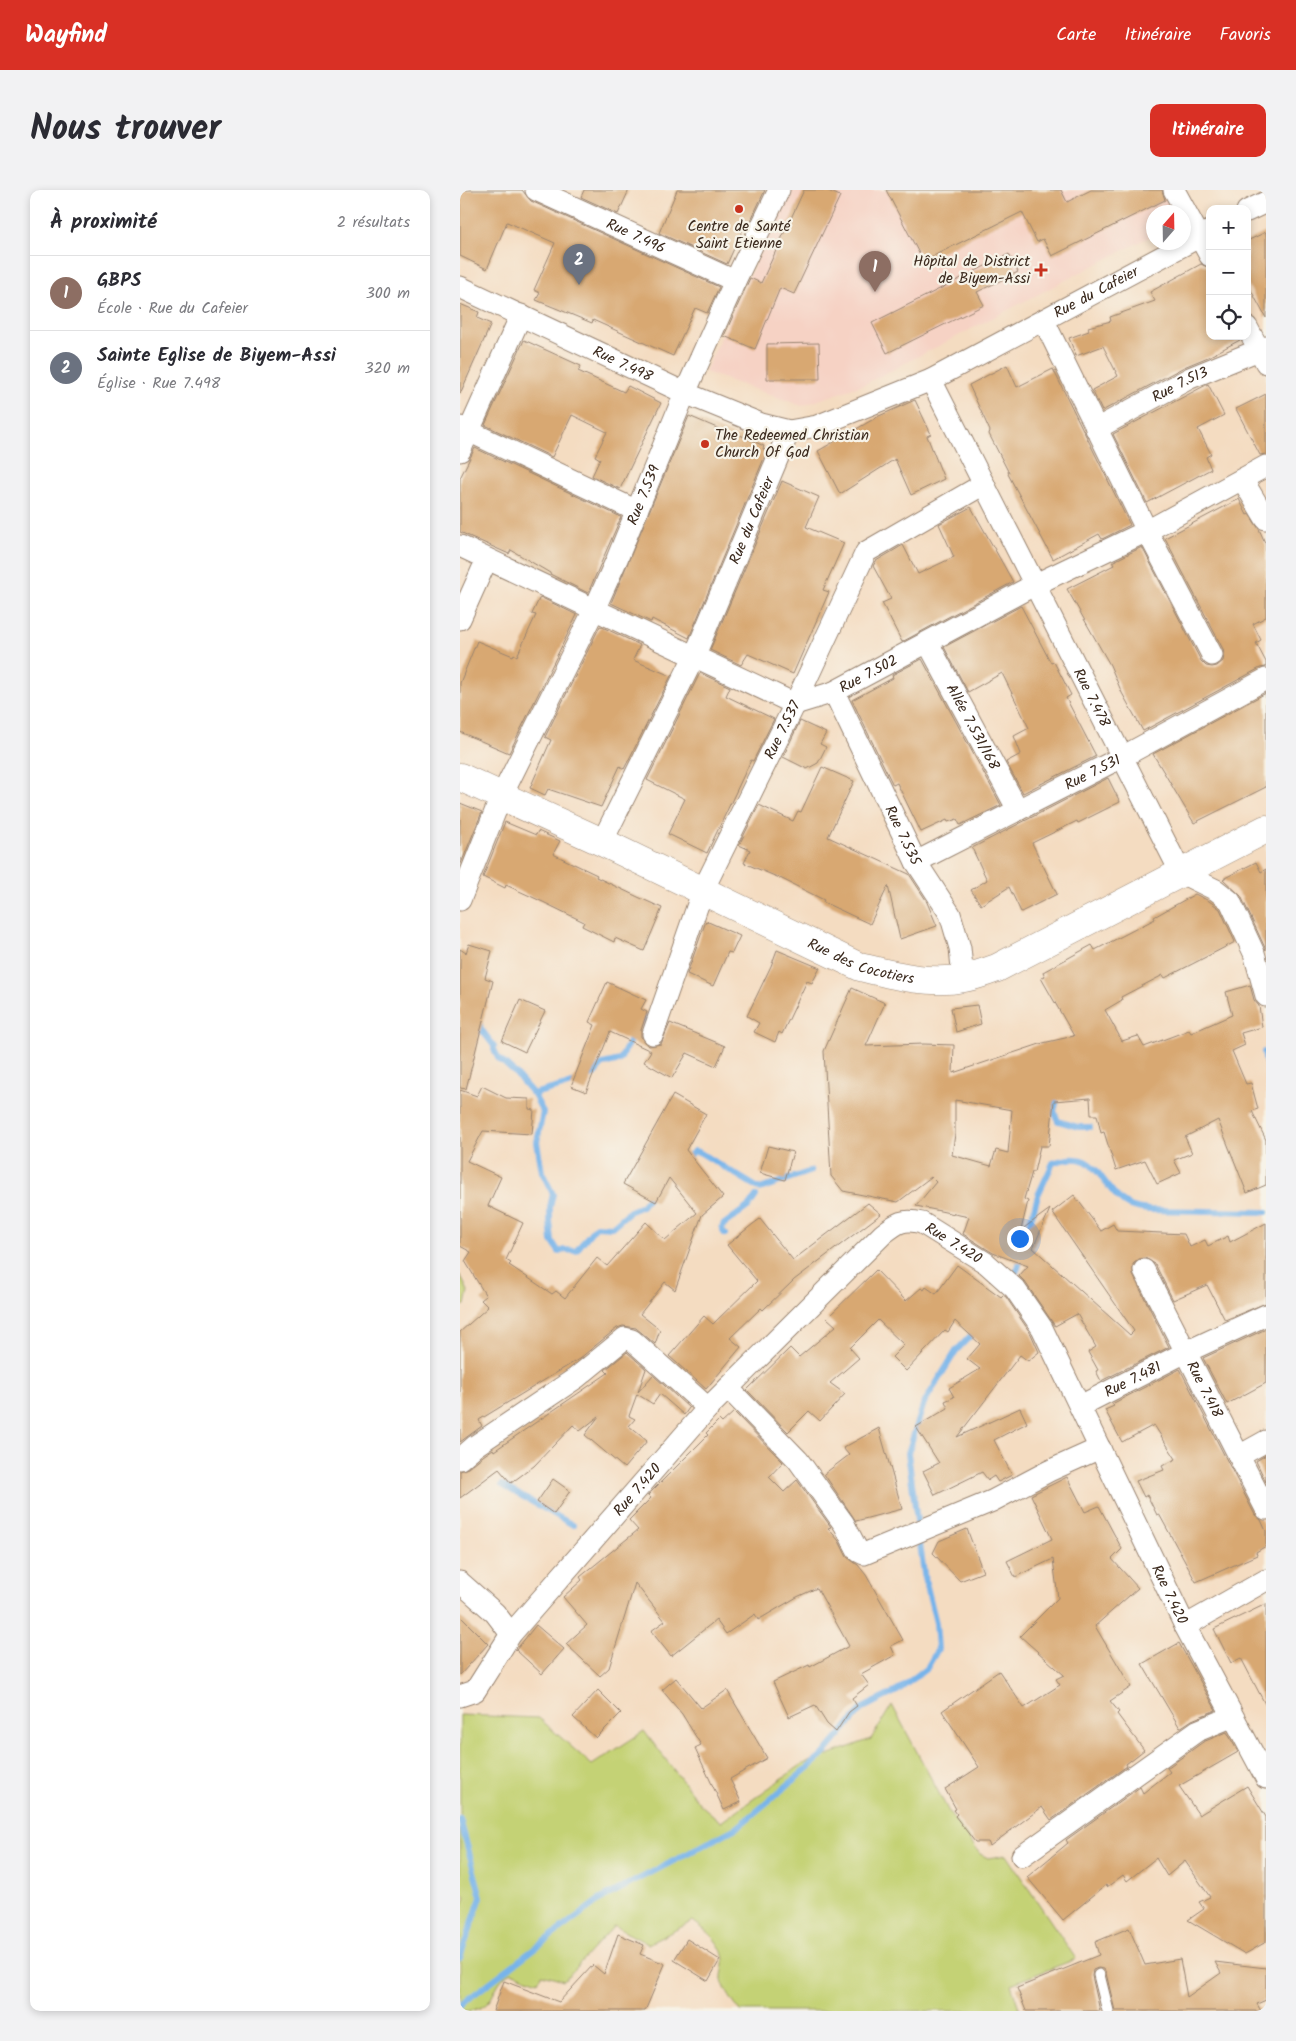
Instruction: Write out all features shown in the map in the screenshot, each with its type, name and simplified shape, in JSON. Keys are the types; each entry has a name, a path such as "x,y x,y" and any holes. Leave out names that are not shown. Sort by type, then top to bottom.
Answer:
{"street":[{"name":"Rue 7.496","path":"536,190 735,281"},
{"name":"Rue 7.539","path":"460,900 501,797 594,610 685,393 735,281 779,190"},
{"path":"1174,190 1204,233 1208,250"},
{"path":"1251,209 1266,202"},
{"name":"Rue du Cafeier","path":"602,842 694,657 789,431 817,426 931,380 1044,321 1204,233"},
{"name":"Rue 7.498","path":"460,287 685,393 761,424 789,431"},
{"path":"460,451 465,429 521,315"},
{"path":"1044,321 1096,430 1212,655"},
{"path":"1251,333 1264,354"},
{"name":"Rue 7.513","path":"1096,430 1190,378 1264,354"},
{"name":"Rue 7.478","path":"931,380 1181,873"},
{"path":"465,429 637,511"},
{"name":"Rue 7.502","path":"795,704 834,692 1034,586 1147,531 1266,466"},
{"path":"1240,481 1245,484 1266,519"},
{"name":"Rue 7.537","path":"653,1034 703,890 795,704 866,552 984,484"},
{"path":"460,546 795,704"},
{"path":"460,619 487,559"},
{"name":"Allée 7.531/168","path":"928,643 1018,810"},
{"name":"Rue 7.531","path":"916,862 1122,757 1266,679"},
{"name":"Rue 7.535","path":"834,692 916,862 950,914 960,948 963,978"},
{"name":"Rue des Cocotiers","path":"460,777 602,842 860,967 898,976 927,980 963,978 997,968 1266,829"},
{"path":"1181,873 1216,890 1230,901 1254,953 1262,962 1266,996"},
{"name":"Rue 7.420","path":"460,1696 475,1691 511,1634 708,1408 869,1247 898,1223 910,1220 922,1223 979,1259 1010,1284 1042,1328 1185,1626 1266,1778"},
{"name":"Rue 7.418","path":"1144,1270 1266,1509"},
{"name":"Rue 7.481","path":"1080,1406 1186,1352 1266,1315"},
{"path":"460,1459 483,1440 576,1378 625,1338 632,1340 708,1408"},
{"path":"728,1388 798,1460 844,1524 858,1551 864,1554 992,1501 1100,1448"},
{"path":"1239,1456 1266,1441"},
{"path":"1185,1626 1266,1580"},
{"path":"460,1582 495,1613 511,1634"},
{"path":"1022,1856 1197,1730 1226,1720 1230,1711"}],"lane":[{"path":"1098,1975 1108,2011"}],"shaded area":[{"path":"789,190 1172,190 1180,205 1146,205 1146,239 865,384 802,406 705,372"}],"green space":[{"path":"460,1275 468,1291 465,1305 460,1306"},
{"path":"892,1705 949,1812 980,1854 988,1858 1006,1855 1076,1959 1011,1984 1020,2011 740,2011 727,1992 722,1980 723,1954 717,1942 693,1921 648,1944 614,1926 564,1980 542,1974 538,1982 512,1972 499,1983 483,2007 460,2011 460,1912 466,1897 460,1892 460,1715 539,1718 592,1765 644,1731 700,1804 721,1822 801,1765 871,1739"}],"building":[{"path":"460,190 522,190 531,201 719,287 707,313 695,308 673,356 593,320 592,323 536,300 540,293 534,290 555,243 507,222 487,269 460,256"},
{"path":"584,190 629,190 618,214 581,197"},
{"path":"677,190 765,190 750,222 747,220 727,264 659,233"},
{"path":"804,190 826,190 840,196 794,294 780,288 755,349 724,336 750,278 761,283"},
{"path":"886,190 1061,190 1067,202 1091,190 1162,190 1165,200 1155,205 1146,205 1146,209 1052,256 1043,239 1037,242 1022,212 923,261"},
{"path":"1266,232 1266,318 1251,290 1251,239"},
{"path":"1009,254 1018,272 977,292 984,305 887,353 872,323"},
{"path":"1201,264 1206,266 1206,340 1240,340 1184,367 1102,411 1092,390 1118,376 1103,346 1076,356 1069,338 1089,331 1088,327 1111,321 1110,317 1155,301 1150,292"},
{"path":"460,304 479,312 477,318 491,324 460,394"},
{"path":"524,340 581,366 578,371 624,392 628,386 661,403 620,489 592,476 600,459 595,456 607,432 572,415 552,457 485,425"},
{"path":"819,343 820,379 767,379 767,344"},
{"path":"1007,365 1017,387 1053,369 1130,525 1102,539 1099,534 1053,559 1008,474 969,385"},
{"path":"1208,384 1224,415 1198,429 1211,454 1206,457 1211,469 1147,503 1113,434"},
{"path":"1266,394 1266,454 1260,455 1236,409"},
{"path":"915,400 931,434 927,436 944,479 911,495 895,459 840,494 818,451 879,416"},
{"path":"689,416 738,437 740,435 764,446 763,449 767,451 689,638 652,619 651,622 611,603"},
{"path":"475,448 621,517 588,593 550,574 511,550 509,554 460,532 460,478"},
{"path":"782,481 819,497 806,527 844,543 823,590 829,592 793,674 748,654 741,665 710,650"},
{"path":"1239,499 1247,515 1249,514 1259,529 1266,545 1266,617 1253,624 1261,640 1256,643 1266,662 1266,667 1260,668 1143,731 1122,693 1110,665 1067,589 1114,565 1112,562 1142,547 1201,661 1206,666 1217,666 1223,661 1223,649 1165,538"},
{"path":"971,507 1013,582 902,642 882,603 891,599 873,566 876,561 903,545 918,574 954,557 939,524"},
{"path":"540,597 577,615 509,753 460,732 460,683 477,641 517,656 536,615 532,614"},
{"path":"1021,606 1051,663 1054,662 1071,695 1066,698 1096,756 1023,793 1006,762 1021,754 1014,736 1029,728 1002,673 968,692 944,647"},
{"path":"600,626 640,645 633,660 671,676 624,769 620,766 601,807 548,789 545,795 530,788 551,740 545,737"},
{"path":"922,659 1001,805 960,825 957,819 948,822 947,820 921,832 897,783 893,785 852,700 893,678 892,675"},
{"path":"700,673 730,687 726,696 774,719 753,761 751,760 707,853 668,834 685,799 647,780"},
{"path":"1266,693 1266,787 1194,823 1153,754"},
{"path":"800,721 826,733 820,744 826,747 818,763 807,769 783,757"},
{"path":"822,767 854,781 828,837 909,874 926,900 937,926 900,939 888,886 870,924 823,902 824,900 782,879 744,863 750,850 739,845 759,805 793,821 798,811 801,812"},
{"path":"1108,778 1120,802 1032,843 1057,894 1021,912 1009,887 981,905 971,890 987,880 972,848"},
{"path":"460,803 482,812 460,866"},
{"path":"505,822 536,835 538,831 560,841 553,854 597,875 596,877 662,908 644,951 615,938 614,942 582,926 584,922 506,885 505,888 483,877"},
{"path":"1256,862 1261,872 1266,869 1266,950 1241,896 1223,879"},
{"path":"1195,894 1220,909 1235,942 1165,978 1163,975 1121,997 1122,1000 1105,1010 1122,1041 1138,1036 1144,1047 1189,1030 1191,1033 1232,1015 1226,992 1250,985 1254,1000 1259,1006 1262,1027 1241,1033 1245,1045 1232,1051 1246,1084 1251,1083 1258,1109 1252,1111 1266,1140 1266,1185 1247,1193 1218,1120 1185,1137 1192,1153 1174,1160 1181,1173 1157,1184 1145,1160 1116,1170 1104,1132 1101,1133 1097,1115 1091,1115 1090,1098 1054,1101 1049,1146 1040,1146 1034,1172 1032,1172 1024,1199 1028,1201 1021,1230 1050,1209 1033,1248 1130,1335 1134,1331 1052,1212 1074,1195 1101,1231 1113,1224 1117,1231 1184,1234 1190,1247 1205,1240 1208,1246 1228,1236 1230,1242 1266,1223 1266,1303 1225,1320 1207,1285 1173,1300 1155,1264 1145,1258 1139,1259 1133,1264 1133,1275 1169,1347 1101,1381 1096,1371 1098,1370 1088,1352 1096,1347 1077,1314 1055,1326 1019,1276 1028,1266 993,1253 963,1234 969,1217 916,1206 936,1182 931,1177 898,1202 843,1191 831,1176 824,1051 852,988 885,1003 866,1046 954,1045 953,1073 1043,1043 1074,1036 1041,978 1045,976 1043,972 1092,945 1095,950 1155,919 1154,917","holes":["955,1100 1012,1110 1008,1153 996,1150 991,1166 952,1155 955,1134"]},
{"path":"706,921 740,936 732,953 728,952 713,986 687,974"},
{"path":"469,944 492,951 485,978 493,981 466,1089 460,1088 460,949 466,953"},
{"path":"777,950 820,968 812,983 807,981 782,1034 779,1032 775,1042 754,1032 759,1023 747,1016"},
{"path":"607,982 646,1000 641,1009 647,1012 641,1030 641,1037 649,1046 661,1044 670,1023 725,1046 716,1066 687,1053 672,1078 644,1062 651,1051 610,1032 586,1092 571,1086 595,1025 589,1022"},
{"path":"520,1000 545,1011 525,1052 502,1041"},
{"path":"977,1005 981,1024 956,1032 951,1008"},
{"path":"482,1086 506,1098 529,1099 529,1109 534,1110 532,1134 483,1131 467,1161 501,1177 488,1206 523,1223 506,1260 511,1263 509,1265 552,1294 556,1291 565,1298 597,1258 607,1266 646,1222 665,1240 697,1213 669,1178 656,1202 623,1184 673,1095 706,1114 686,1150 723,1197 702,1215 675,1290 665,1282 640,1314 660,1330 655,1344 636,1328 623,1326 617,1328 579,1359 479,1420 482,1426 460,1442 460,1332 488,1307 481,1300 486,1296 465,1261 471,1252 460,1246 460,1090 477,1096"},
{"path":"768,1146 793,1152 785,1180 760,1173"},
{"path":"868,1203 881,1214 794,1280 730,1338 741,1347 706,1389 669,1356 704,1316 713,1324 757,1281 727,1245 753,1224 760,1219 793,1260"},
{"path":"957,1265 1001,1297 1003,1295 1006,1297 1031,1334 1039,1352 1028,1361 1020,1355 957,1437 1020,1408 1027,1423 994,1440 1012,1475 998,1482 994,1476 988,1480 982,1472 935,1495 923,1471 939,1463 916,1427 948,1408 945,1401 954,1397 949,1388 980,1369 967,1359 980,1344 955,1321 948,1332 945,1330 906,1371 892,1357 904,1345 878,1320 850,1348 859,1358 830,1383 845,1394 820,1421 809,1411 788,1432 747,1390 790,1348 799,1357 836,1326 827,1318 876,1270 906,1301 921,1288 924,1290 926,1287 936,1294"},
{"path":"1266,1329 1266,1383 1227,1404 1203,1358"},
{"path":"627,1352 646,1369 638,1392 653,1375 689,1408 684,1415 660,1394 653,1404 637,1394 629,1416 635,1419 629,1426 647,1441 624,1468 585,1435 599,1416 580,1431 573,1425 534,1466 511,1483 499,1469 460,1498 460,1471 468,1468 493,1449 494,1451 608,1373 605,1370"},
{"path":"1180,1369 1255,1515 1261,1520 1266,1531 1266,1546 1256,1552 1257,1555 1196,1582 1159,1514 1157,1515 1147,1495 1144,1497 1136,1481 1164,1470 1162,1466 1176,1459 1154,1425 1122,1442 1105,1410 1114,1406 1112,1404"},
{"path":"734,1412 783,1462 769,1477 784,1492 797,1480 831,1527 828,1528 839,1541 847,1557 858,1565 866,1575 903,1640 891,1646 895,1655 861,1674 869,1685 852,1698 857,1706 849,1712 836,1732 827,1724 815,1705 789,1717 773,1682 809,1665 810,1667 849,1646 817,1588 797,1597 758,1620 755,1614 726,1634 716,1620 671,1656 651,1631 665,1621 635,1583 609,1668 600,1676 566,1644 587,1625 563,1597 582,1580 580,1577 638,1530 629,1520 651,1498 648,1495 708,1435 706,1433 719,1420 722,1423"},
{"path":"879,1428 902,1509 856,1521 824,1474 849,1455 843,1448"},
{"path":"1266,1455 1266,1482 1256,1461"},
{"path":"1067,1477 1085,1512 1099,1506 1122,1549 1112,1559 1138,1588 1095,1626 1131,1687 1110,1701 1119,1712 1117,1714 1144,1750 1126,1764 1127,1766 1051,1820 1042,1807 990,1846 988,1842 975,1842 955,1816 957,1814 954,1810 956,1809 945,1789 979,1767 942,1711 999,1671 1024,1708 1060,1685 1056,1679 1064,1675 1020,1636 1058,1598 1053,1559 1015,1577 1007,1561 1052,1539 1031,1495"},
{"path":"553,1479 570,1491 554,1514 537,1502"},
{"path":"967,1529 983,1572 960,1581 933,1553 939,1541"},
{"path":"1266,1604 1266,1706 1241,1658 1231,1663 1214,1629"},
{"path":"460,1616 488,1644 460,1675"},
{"path":"536,1625 564,1649 542,1674 516,1650"},
{"path":"1179,1643 1216,1710 1192,1720 1180,1728 1142,1664"},
{"path":"676,1678 701,1708 727,1690 767,1758 730,1779 741,1802 724,1810 695,1748 701,1745 682,1714 662,1690"},
{"path":"598,1690 621,1713 596,1738 573,1717"},
{"path":"1227,1732 1238,1752 1179,1786 1199,1815 1247,1786 1266,1817 1266,1942 1245,1954 1188,1920 1204,1909 1199,1902 1210,1897 1185,1861 1167,1876 1156,1858 1127,1881 1123,1875 1107,1887 1106,1885 1063,1920 1027,1877 1068,1843 1066,1840 1140,1787 1143,1793 1170,1772 1167,1768 1203,1742"},
{"path":"1129,1928 1145,1965 1180,1959 1187,1997 1221,1973 1215,1962 1266,1968 1266,2000 1257,2004 1261,2011 1115,2011 1106,1973 1104,1969 1098,1968 1093,1970 1092,1976 1100,2011 1026,2011 1017,1988 1099,1955 1095,1942"},
{"path":"618,1934 644,1945 640,1954 665,1964 645,2011 493,2011 504,1981 559,2002 593,1965 604,1974"},
{"path":"687,1939 720,1960 708,1981 674,1960"}],"waterway":[{"path":"533,1094 585,1080 603,1064 620,1060 633,1034 652,1014"},
{"path":"479,1021 481,1029 494,1046"},
{"path":"494,1049 498,1058 514,1072 534,1095 543,1112 537,1142 542,1172 553,1194 550,1207 552,1241 559,1252 564,1250 576,1251 596,1226 612,1227 630,1211 642,1206 653,1191"},
{"path":"1264,1052 1266,1063"},
{"path":"1056,1103 1054,1111 1058,1121 1078,1127 1090,1127"},
{"path":"685,1161 694,1151 699,1152 760,1189 811,1171"},
{"path":"1028,1230 1038,1195 1053,1163 1068,1159 1079,1159 1088,1163 1095,1169 1114,1194 1129,1206 1136,1208 1149,1210 1266,1212"},
{"path":"725,1234 722,1230 723,1225 749,1206 756,1196"},
{"path":"1011,1282 1021,1257"},
{"path":"460,2005 599,1900 738,1827 822,1756 863,1708 897,1691 927,1668 938,1649 936,1623 924,1574 908,1453 924,1403 956,1351 976,1330"},
{"path":"502,1485 573,1525"},
{"path":"460,1819 481,1897 460,1958"}],"place":[{"name":"Centre de Santé Saint Etienne","path":"739,209"},
{"name":"Hôpital de District de Biyem-Assi","path":"1041,270"},
{"name":"Sainte Eglise de Biyem-Assi","path":"579,285"},
{"name":"GBPS","path":"875,292"},
{"name":"The Redeemed Christian Church Of God","path":"705,444"}]}
